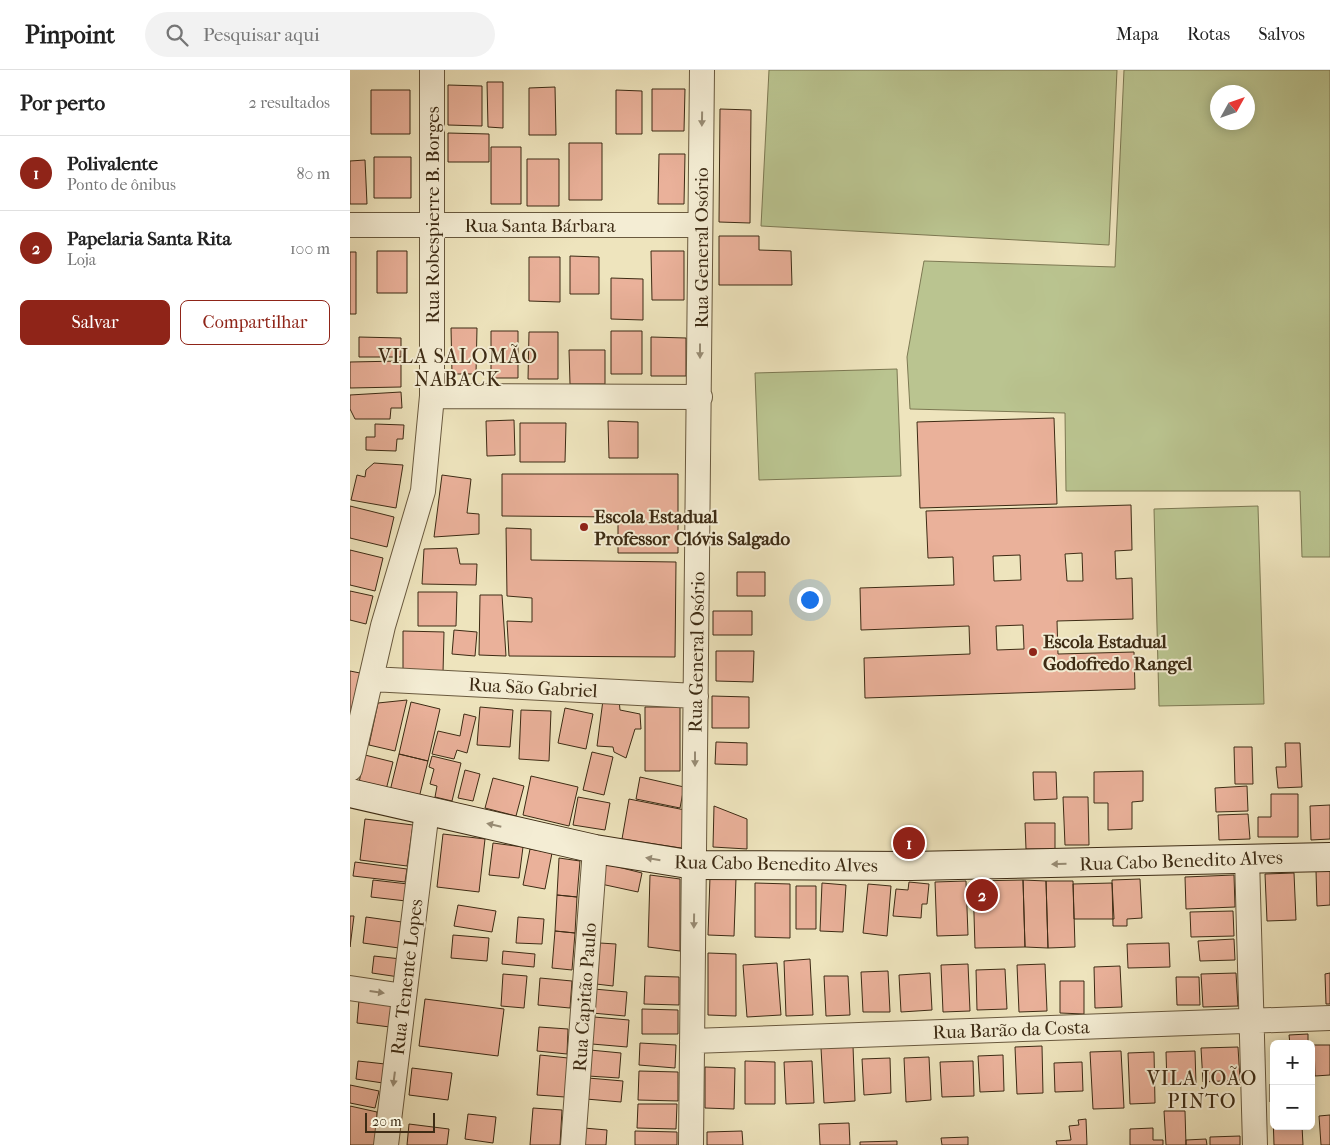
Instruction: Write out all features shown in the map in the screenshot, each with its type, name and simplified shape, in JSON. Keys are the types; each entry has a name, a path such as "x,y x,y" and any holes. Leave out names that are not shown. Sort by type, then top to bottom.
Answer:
{"main road":[{"name":"Rua Cabo Benedito Alves","path":"350,793 595,849 694,865 960,865 1330,857"}],"street":[{"name":"Rua Robespierre B. Borges","path":"350,769 383,626 423,491 432,396 432,70"},
{"name":"Rua General Osório","path":"691,1145 702,70"},
{"name":"Rua Santa Bárbara","path":"350,225 700,225"},
{"path":"432,396 700,397"},
{"name":"Rua São Gabriel","path":"371,679 696,696"},
{"name":"Rua Tenente Lopes","path":"386,1145 427,810"},
{"name":"Rua Capitão Paulo","path":"573,1145 595,849"},
{"path":"1247,858 1255,1145"},
{"path":"350,988 404,996"},
{"name":"Rua Barão da Costa","path":"692,1041 1330,1018"}],"green space":[{"path":"769,70 1117,70 1109,245 761,226"},
{"path":"1124,70 1330,70 1330,557 1302,557 1300,491 1066,491 1065,413 910,409 907,357 924,261 1115,267"},
{"path":"897,369 901,476 759,480 755,373"},
{"path":"1258,506 1264,704 1159,706 1154,509"}],"building":[{"path":"487,82 503,82 503,128 488,127"},
{"path":"448,85 482,86 482,126 448,125"},
{"path":"555,87 556,135 529,135 529,88"},
{"path":"652,89 685,89 684,131 652,131"},
{"path":"371,90 410,90 410,134 371,134"},
{"path":"616,90 642,91 642,134 616,134"},
{"path":"720,109 751,110 750,223 719,222"},
{"path":"448,133 489,134 489,162 448,162"},
{"path":"569,143 602,143 602,200 569,200"},
{"path":"491,147 521,147 521,204 491,204"},
{"path":"659,154 685,154 684,204 658,204"},
{"path":"374,157 411,157 411,198 374,198"},
{"path":"527,159 559,159 559,206 527,206"},
{"path":"365,160 367,204 350,204 350,161"},
{"path":"719,236 759,236 759,250 791,251 792,285 719,285"},
{"path":"377,251 407,251 407,293 377,293"},
{"path":"651,251 684,251 684,300 652,300"},
{"path":"350,252 356,252 356,314 350,314"},
{"path":"570,256 599,257 599,294 570,294"},
{"path":"529,257 560,257 560,302 529,301"},
{"path":"611,278 643,279 643,320 611,319"},
{"path":"451,328 477,328 476,374 452,374"},
{"path":"491,331 518,331 518,378 491,378"},
{"path":"611,331 642,331 642,374 611,374"},
{"path":"529,332 558,332 558,379 528,379"},
{"path":"359,337 401,338 401,357 359,357"},
{"path":"651,337 686,338 686,376 651,376"},
{"path":"569,350 605,350 605,384 570,384"},
{"path":"401,361 401,387 350,388 350,362"},
{"path":"401,392 402,408 391,408 390,419 355,419 350,409 350,395"},
{"path":"1054,418 1057,504 920,508 917,422"},
{"path":"514,420 515,455 487,456 486,421"},
{"path":"608,421 638,422 638,458 609,458"},
{"path":"520,423 566,423 565,462 520,462"},
{"path":"375,424 404,425 403,439 397,439 396,451 366,450 366,437 375,437"},
{"path":"374,463 403,465 396,508 351,500 357,475 365,477 366,470"},
{"path":"502,474 678,474 678,553 618,553 618,517 502,516"},
{"path":"442,475 471,479 467,513 479,514 479,534 434,537"},
{"path":"1131,505 1132,550 1115,551 1116,579 1132,578 1133,619 1057,621 1058,654 1134,652 1135,689 865,698 864,658 970,654 969,626 861,630 860,588 954,585 953,557 928,558 926,511","holes":["1082,553 1083,581 1067,581 1065,554","1020,555 1021,580 994,581 993,556","1023,625 1024,649 997,650 996,626"]},
{"path":"350,506 394,517 387,547 350,538"},
{"path":"506,528 531,529 531,560 676,562 675,657 509,656 507,621 532,622 532,598 507,596"},
{"path":"457,548 460,564 477,564 476,585 422,584 424,549"},
{"path":"350,550 383,558 375,591 350,585"},
{"path":"737,572 765,572 765,596 737,596"},
{"path":"350,591 373,596 366,624 350,620"},
{"path":"418,592 457,592 456,626 418,626"},
{"path":"480,595 502,595 506,656 479,655"},
{"path":"713,611 752,611 752,635 713,635"},
{"path":"454,630 477,632 475,656 452,654"},
{"path":"403,631 444,632 443,673 403,673"},
{"path":"716,651 754,651 753,682 716,681"},
{"path":"350,671 360,673 350,716"},
{"path":"712,696 749,697 749,728 712,728"},
{"path":"619,699 620,710 640,714 641,729 635,729 626,758 614,752 613,747 597,746 603,700"},
{"path":"407,700 395,751 369,745 378,703"},
{"path":"411,702 440,709 428,761 399,754"},
{"path":"480,707 513,710 510,747 477,745"},
{"path":"645,707 680,707 680,771 645,771"},
{"path":"565,708 593,714 586,749 558,743"},
{"path":"521,710 551,711 549,761 519,759"},
{"path":"464,714 476,717 467,753 457,750 454,759 432,754 438,731 460,736"},
{"path":"716,742 747,743 747,765 715,764"},
{"path":"1285,743 1300,743 1302,787 1278,788 1276,767 1286,767"},
{"path":"1234,747 1252,747 1253,784 1235,784"},
{"path":"592,752 613,757 604,795 583,790"},
{"path":"399,754 428,761 419,798 390,791"},
{"path":"365,755 393,762 385,794 358,787"},
{"path":"432,756 461,763 452,801 435,797 437,786 430,784 434,769 429,767"},
{"path":"465,770 480,774 473,801 458,798"},
{"path":"1143,771 1143,801 1132,802 1132,829 1108,830 1108,803 1094,803 1094,772"},
{"path":"1033,772 1056,772 1057,799 1034,800"},
{"path":"531,776 578,787 569,826 523,815"},
{"path":"640,777 684,787 680,808 636,799"},
{"path":"493,778 524,786 516,816 485,808"},
{"path":"1247,786 1248,811 1216,812 1215,788"},
{"path":"1271,794 1298,794 1298,837 1258,837 1258,817 1271,817"},
{"path":"578,797 610,803 605,830 573,825"},
{"path":"1063,797 1088,797 1089,845 1065,845"},
{"path":"629,799 685,810 684,844 681,848 622,839"},
{"path":"1330,805 1330,839 1311,840 1310,806"},
{"path":"714,806 747,819 747,849 713,847"},
{"path":"1248,814 1250,839 1219,840 1218,815"},
{"path":"365,819 413,825 407,866 360,860"},
{"path":"1025,823 1055,823 1055,849 1026,849"},
{"path":"443,834 485,839 479,892 437,887"},
{"path":"493,843 523,847 519,878 489,875"},
{"path":"530,849 552,853 545,889 523,885"},
{"path":"559,858 580,861 577,897 557,895"},
{"path":"355,862 407,869 405,882 353,876"},
{"path":"606,864 642,873 638,892 601,884"},
{"path":"1330,870 1330,905 1317,906 1316,871"},
{"path":"1294,873 1296,920 1267,921 1265,874"},
{"path":"650,875 680,879 680,951 648,947"},
{"path":"1234,875 1235,907 1186,909 1185,877"},
{"path":"710,877 736,878 734,936 708,935"},
{"path":"1140,879 1142,918 1127,919 1127,926 1113,926 1112,880"},
{"path":"373,880 408,884 406,901 371,897"},
{"path":"1023,880 1025,947 975,948 973,881"},
{"path":"1023,880 1046,881 1048,948 1025,947"},
{"path":"966,881 968,935 937,936 935,882"},
{"path":"1046,881 1073,881 1075,947 1048,948"},
{"path":"909,882 929,884 927,904 922,904 921,918 893,916 896,889 908,890"},
{"path":"755,883 790,884 790,938 755,937"},
{"path":"822,883 846,885 843,932 820,931"},
{"path":"1112,883 1114,919 1074,919 1073,884"},
{"path":"868,884 891,886 887,936 863,933"},
{"path":"796,886 816,886 816,929 796,929"},
{"path":"557,895 577,897 575,933 555,931"},
{"path":"458,905 496,911 492,932 454,926"},
{"path":"1233,911 1234,936 1191,937 1190,912"},
{"path":"350,916 354,916 350,947"},
{"path":"366,917 402,922 399,948 363,943"},
{"path":"518,917 544,919 542,944 516,943"},
{"path":"555,931 575,933 572,970 552,968"},
{"path":"453,935 489,938 487,961 451,958"},
{"path":"1234,939 1235,960 1200,961 1198,941"},
{"path":"600,943 616,944 613,986 596,984"},
{"path":"1169,943 1170,967 1128,968 1127,944"},
{"path":"503,951 535,954 534,967 502,964"},
{"path":"708,953 736,954 736,1016 708,1015"},
{"path":"374,956 401,959 399,977 372,973"},
{"path":"810,959 813,1015 786,1016 784,961"},
{"path":"777,963 781,1015 747,1017 743,965"},
{"path":"968,964 970,1011 943,1012 941,965"},
{"path":"1045,964 1047,1011 1019,1012 1017,965"},
{"path":"1120,966 1122,1007 1095,1008 1094,967"},
{"path":"1005,969 1007,1009 977,1010 976,970"},
{"path":"888,971 890,1012 863,1012 861,972"},
{"path":"930,973 932,1010 901,1012 899,975"},
{"path":"1236,973 1238,1006 1203,1007 1201,974"},
{"path":"1330,973 1330,1004 1326,1004 1325,974"},
{"path":"503,974 527,976 524,1008 501,1006"},
{"path":"645,976 679,977 679,1005 644,1004"},
{"path":"824,976 848,976 850,1015 826,1016"},
{"path":"1176,977 1199,977 1200,1005 1177,1005"},
{"path":"540,978 572,981 570,1008 538,1005"},
{"path":"1060,981 1084,981 1084,1014 1060,1013"},
{"path":"594,989 627,992 625,1016 592,1013"},
{"path":"425,999 504,1009 498,1056 419,1046"},
{"path":"359,1000 393,1004 390,1027 357,1023"},
{"path":"642,1009 678,1010 678,1034 642,1034"},
{"path":"594,1017 629,1020 627,1047 592,1044"},
{"path":"539,1027 568,1029 567,1054 537,1051"},
{"path":"1308,1034 1308,1040 1290,1040 1289,1035"},
{"path":"640,1043 676,1045 675,1068 639,1065"},
{"path":"1315,1045 1330,1045 1330,1075 1315,1076"},
{"path":"853,1046 855,1101 824,1103 821,1048"},
{"path":"1042,1046 1043,1093 1017,1094 1015,1047"},
{"path":"1238,1047 1240,1080 1203,1082 1201,1048"},
{"path":"590,1050 621,1053 619,1078 588,1076"},
{"path":"1121,1051 1124,1108 1093,1109 1090,1052"},
{"path":"1195,1051 1196,1085 1167,1086 1166,1052"},
{"path":"1154,1052 1155,1103 1130,1104 1128,1053"},
{"path":"540,1055 568,1058 565,1097 537,1095"},
{"path":"1003,1055 1004,1091 980,1092 978,1056"},
{"path":"929,1057 931,1100 906,1102 904,1058"},
{"path":"890,1058 891,1093 864,1095 862,1059"},
{"path":"358,1061 385,1064 383,1083 356,1079"},
{"path":"745,1061 775,1062 775,1104 745,1104"},
{"path":"812,1061 814,1103 786,1104 784,1062"},
{"path":"973,1061 974,1096 942,1097 940,1062"},
{"path":"1082,1062 1083,1091 1055,1092 1054,1063"},
{"path":"705,1067 735,1068 734,1109 705,1108"},
{"path":"412,1068 452,1073 448,1100 409,1095"},
{"path":"639,1071 678,1072 678,1101 638,1100"},
{"path":"588,1078 623,1081 621,1102 586,1099"},
{"path":"350,1085 379,1091 375,1108 350,1103"},
{"path":"638,1104 677,1104 676,1129 637,1128"},
{"path":"350,1106 377,1112 375,1145 350,1145"},
{"path":"533,1108 562,1110 560,1145 530,1145"},
{"path":"1164,1111 1185,1111 1186,1145 1166,1145"},
{"path":"468,1114 496,1117 493,1143 465,1139"},
{"path":"1330,1115 1330,1145 1321,1145 1319,1116"},
{"path":"1086,1119 1087,1145 1057,1145 1056,1141 1071,1140 1069,1126 1079,1125 1078,1120"},
{"path":"849,1123 850,1145 820,1145 819,1124"},
{"path":"409,1124 449,1129 447,1145 407,1145"},
{"path":"584,1128 607,1130 606,1145 583,1145"},
{"path":"1153,1128 1153,1140 1163,1140 1163,1145 1130,1145 1130,1129"},
{"path":"1274,1130 1302,1130 1303,1145 1274,1145"},
{"path":"635,1131 677,1132 677,1145 635,1145"},
{"path":"742,1131 743,1145 707,1145 707,1132"},
{"path":"1240,1136 1240,1145 1210,1145 1210,1137"},
{"path":"968,1137 968,1145 942,1145 941,1138"},
{"path":"1206,1139 1207,1145 1186,1145 1186,1140"},
{"path":"897,1141 897,1145 860,1145 860,1142"}],"place":[{"name":"Escola Estadual Professor Clóvis Salgado","path":"584,527"},
{"name":"Escola Estadual Godofredo Rangel","path":"1033,652"},
{"name":"Polivalente","path":"909,843"},
{"name":"Papelaria Santa Rita","path":"982,895"}],"district":[{"name":"VILA SALOMÃO NABACK","path":"458,368"},
{"name":"VILA JOÃO PINTO","path":"1202,1090"}]}
